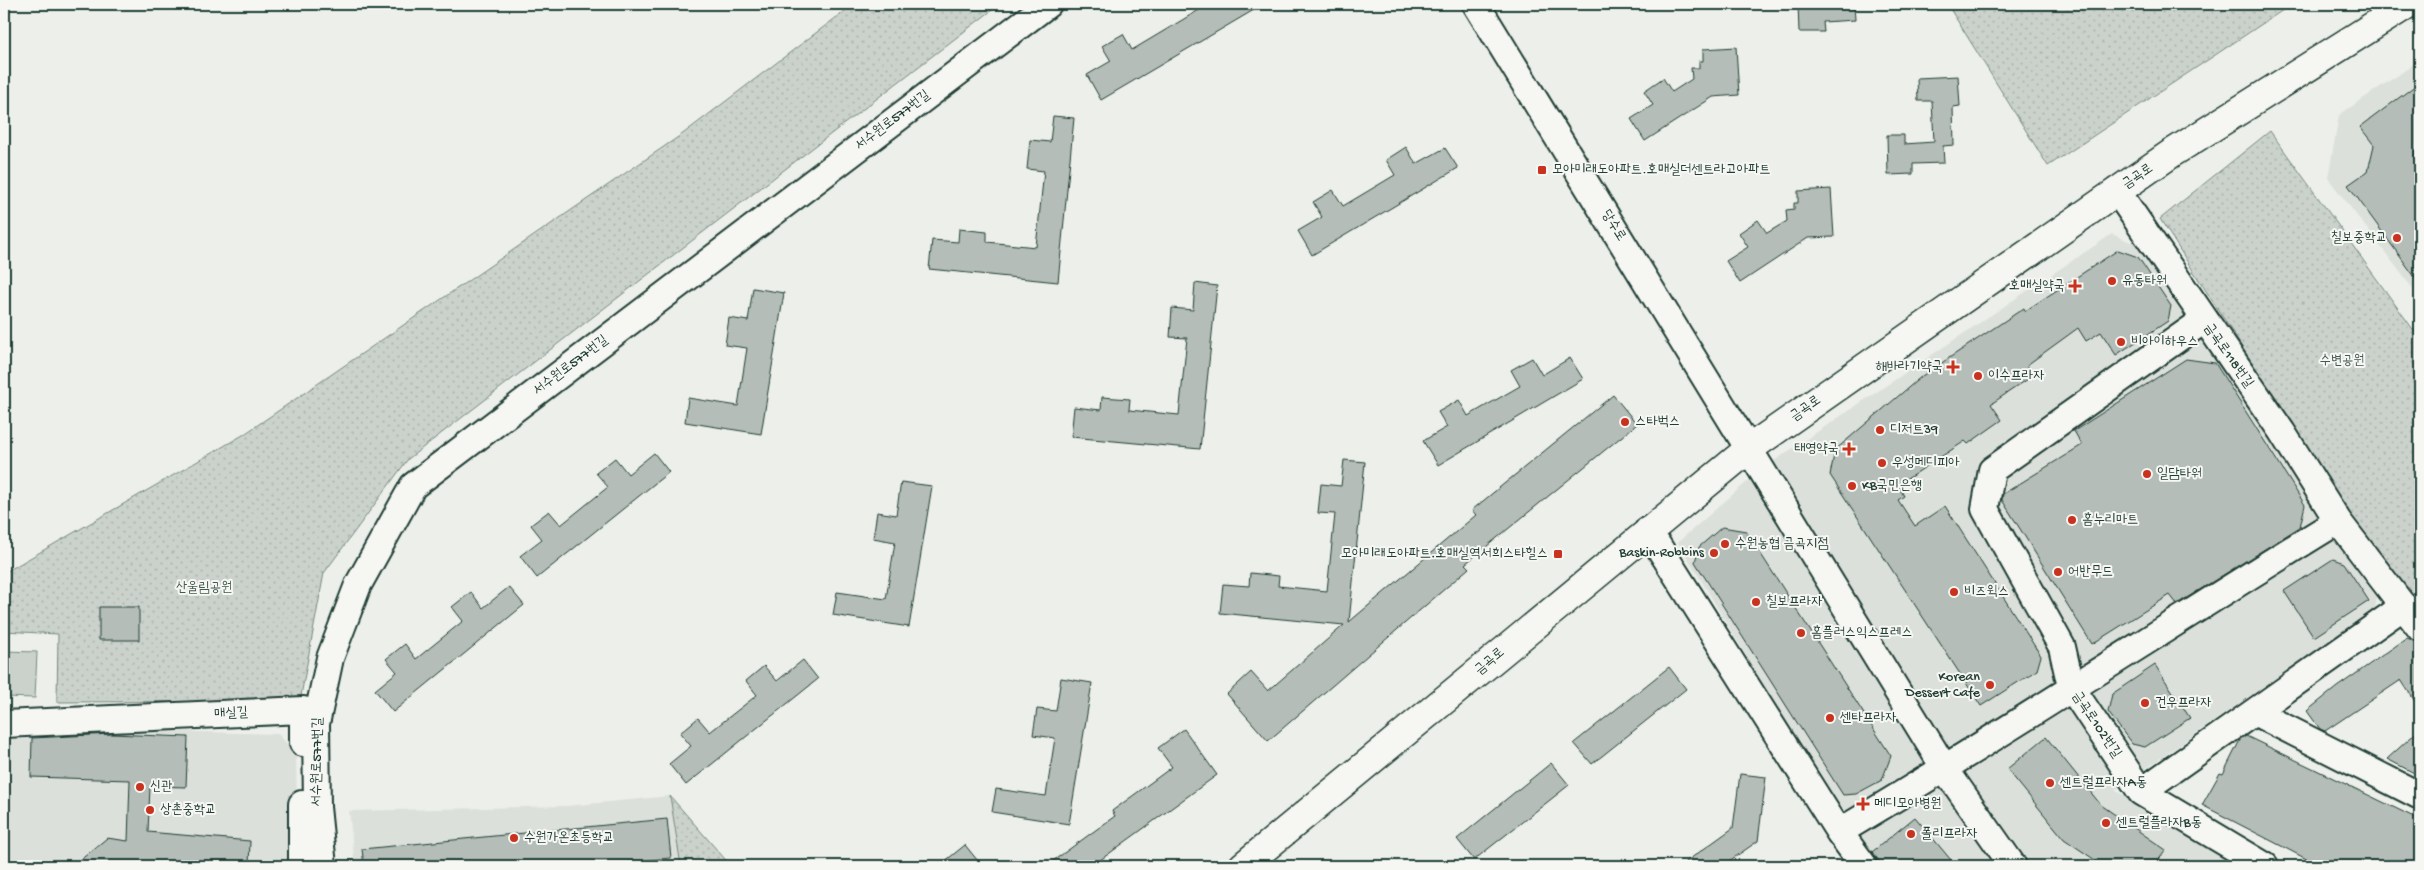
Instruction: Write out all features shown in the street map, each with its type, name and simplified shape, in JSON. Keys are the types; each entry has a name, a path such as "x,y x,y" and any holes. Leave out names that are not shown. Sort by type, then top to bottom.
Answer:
{"main road":[{"name":"금곡로","path":"1243,866 1648,530 1750,448 2117,191 2408,4"}],"street":[{"name":"서수원로577번길","path":"323,866 310,724 330,658 358,585 413,486 1048,4"},
{"name":"당수로","path":"1476,4 1750,448"},
{"name":"금곡로118번길","path":"2117,191 2282,432 2338,522 2420,628"},
{"path":"2204,320 1992,470 1985,508 2062,647 2071,688 2338,522"},
{"path":"1750,448 1945,769 2013,866"},
{"path":"1648,530 1840,832 1864,866"},
{"path":"2142,792 2256,713 2404,606"},
{"name":"금곡로102번길","path":"1840,832 1945,769 2071,688 2142,792 2265,866"},
{"name":"매실길","path":"4,725 303,710 310,724"},
{"path":"2256,713 2420,796"},
{"path":"302,866 310,724"}],"shaded area":[{"name":"칠보중학교","path":"2420,60 2420,298 2328,178 2339,115"},
{"path":"2112,234 2140,246 2378,592 2375,609 2115,790 2248,866 1879,866 1848,826 1678,542 1762,469"},
{"name":"상촌중학교","path":"4,727 278,734 296,753 298,866 4,866"},
{"name":"수원가온초등학교","path":"670,796 681,866 355,866 349,811 567,806"}],"green space":[{"name":"산울림공원","path":"854,4 1000,4 408,459 324,573 300,701 57,702 58,634 4,631 4,573 243,435 684,133"},
{"path":"1947,4 2292,4 2048,166"},
{"name":"수변공원","path":"2270,131 2420,339 2420,607 2347,511 2160,219"},
{"path":"4,651 37,652 35,698 4,697"},
{"path":"670,796 731,866 681,866"}],"building":[{"path":"1209,4 1264,4 1101,100 1087,75 1111,61 1102,46 1123,34 1132,50"},
{"path":"1798,4 1854,4 1855,20 1823,22 1824,32 1799,32"},
{"path":"1736,47 1739,95 1713,97 1645,141 1631,119 1653,105 1644,91 1663,78 1672,92 1692,79 1691,68 1699,68 1699,61 1703,61 1703,49"},
{"path":"1958,76 1960,106 1953,107 1954,145 1943,146 1944,163 1913,164 1913,174 1888,175 1887,135 1904,135 1904,144 1934,142 1932,101 1918,101 1917,78"},
{"path":"2420,82 2420,147 2415,151 2415,183 2420,190 2420,284 2348,185 2368,171 2374,145 2360,127"},
{"path":"1053,116 1074,118 1058,282 929,269 932,240 958,242 959,229 987,232 987,242 1036,247 1044,171 1027,169 1030,140 1050,142"},
{"path":"1406,147 1416,164 1445,148 1458,168 1312,255 1298,231 1322,217 1313,202 1333,190 1343,206 1395,175 1386,160"},
{"path":"1831,189 1834,237 1808,238 1740,283 1726,261 1748,247 1739,233 1758,220 1767,233 1787,221 1786,210 1794,209 1794,203 1798,203 1798,191"},
{"path":"2118,250 2138,257 2171,306 2168,321 2116,355 2101,332 2086,341 2078,328 2027,365 2034,375 1991,404 2002,420 1968,444 1965,441 1898,485 1904,496 1898,500 1915,526 1945,506 2041,656 2037,670 1981,706 1830,475 1835,450 1922,376 2024,308 2025,311"},
{"path":"1195,283 1217,286 1200,449 1071,437 1074,407 1101,410 1102,397 1130,399 1129,410 1179,415 1187,338 1170,337 1172,308 1193,310"},
{"path":"753,288 784,293 761,434 685,422 688,398 738,406 747,348 725,345 729,318 748,321"},
{"path":"1532,358 1542,375 1570,358 1583,379 1438,465 1423,441 1447,427 1438,412 1459,400 1468,416 1520,386 1511,370"},
{"path":"2186,359 2215,363 2305,505 2300,527 2177,604 2170,595 2092,644 2002,500 2003,494 2082,445 2074,431"},
{"path":"1613,395 1637,424 1465,564 1469,568 1268,741 1227,694 1251,672 1268,691 1344,625 1220,613 1223,584 1249,586 1250,573 1279,576 1278,586 1327,591 1335,514 1318,513 1321,484 1341,486 1344,460 1365,462 1349,622 1476,515 1472,510"},
{"path":"654,453 669,472 537,578 520,556 542,539 531,525 549,511 561,525 608,487 596,473 615,458 628,474"},
{"path":"901,482 932,486 909,627 833,615 837,592 886,599 895,542 873,538 877,512 896,515"},
{"path":"1722,527 1746,531 1891,756 1882,780 1856,794 1843,795 1695,562 1699,547"},
{"path":"2333,559 2344,563 2369,601 2314,637 2284,591"},
{"path":"509,587 524,605 393,712 375,690 397,672 386,659 405,644 416,659 463,621 452,607 471,592 483,608"},
{"path":"99,607 139,607 139,640 99,640"},
{"path":"2407,638 2420,643 2420,709 2401,680 2325,731 2320,729 2307,711 2337,687"},
{"path":"803,660 818,679 686,785 669,764 691,746 680,733 698,718 710,732 757,695 746,681 764,666 777,681"},
{"name":"건우프라자","path":"2155,665 2190,718 2145,747 2132,744 2108,712 2112,694"},
{"path":"1669,667 1686,689 1592,764 1574,743"},
{"path":"1061,678 1092,683 1069,824 992,812 996,789 1046,796 1055,738 1033,735 1037,709 1056,711"},
{"path":"1184,729 1217,775 1092,866 1078,862 1072,866 1046,866 1115,816 1112,811 1172,767 1158,748"},
{"path":"2420,729 2420,776 2387,759"},
{"name":"신관","path":"111,734 188,737 186,787 150,786 148,832 250,841 249,866 73,866 107,838 128,841 130,780 31,777 32,738"},
{"path":"2246,736 2420,820 2420,866 2320,866 2202,805 2220,773 2223,774 2240,740"},
{"path":"2046,737 2101,805 2166,850 2154,866 2104,866 2064,839 2007,769"},
{"path":"1551,763 1569,785 1474,860 1457,839"},
{"path":"1740,774 1766,777 1758,841 1722,866 1680,866 1733,828"},
{"name":"폴리프라자","path":"1915,817 1956,866 1884,866 1876,857 1872,852"},
{"path":"667,819 671,858 582,866 364,866 362,849"},
{"path":"965,845 982,866 939,866"}],"place":[{"name":"모아미래도아파트.호매실더센트라고아파트","path":"1542,170"},
{"name":"칠보중학교","path":"2397,238"},
{"name":"유동타워","path":"2112,281"},
{"name":"호매실약국","path":"2075,286"},
{"name":"비아이하우스","path":"2121,342"},
{"name":"해바라기약국","path":"1953,367"},
{"name":"이수프라자","path":"1978,376"},
{"name":"스타벅스","path":"1625,422"},
{"name":"디저트39","path":"1880,430"},
{"name":"태영약국","path":"1849,449"},
{"name":"우성메디피아","path":"1882,463"},
{"name":"일담타워","path":"2147,474"},
{"name":"KB국민은행","path":"1852,486"},
{"name":"홈누리마트","path":"2072,520"},
{"name":"수원농협 금곡지점","path":"1725,544"},
{"name":"Baskin-Robbins","path":"1714,553"},
{"name":"모아미래도아파트.호매실역서희스타힐스","path":"1558,554"},
{"name":"어반무드","path":"2058,572"},
{"name":"비즈윅스","path":"1954,592"},
{"name":"칠보프라자","path":"1756,602"},
{"name":"홈플러스익스프레스","path":"1801,633"},
{"name":"Korean Dessert Cafe","path":"1990,685"},
{"name":"건우프라자","path":"2145,703"},
{"name":"센타프라자","path":"1830,718"},
{"name":"센트럴프라자A동","path":"2050,783"},
{"name":"신관","path":"140,787"},
{"name":"메디모아병원","path":"1863,804"},
{"name":"상촌중학교","path":"150,810"},
{"name":"센트럴플라자B동","path":"2106,823"},
{"name":"폴리프라자","path":"1911,834"},
{"name":"수원가온초등학교","path":"514,838"}]}
